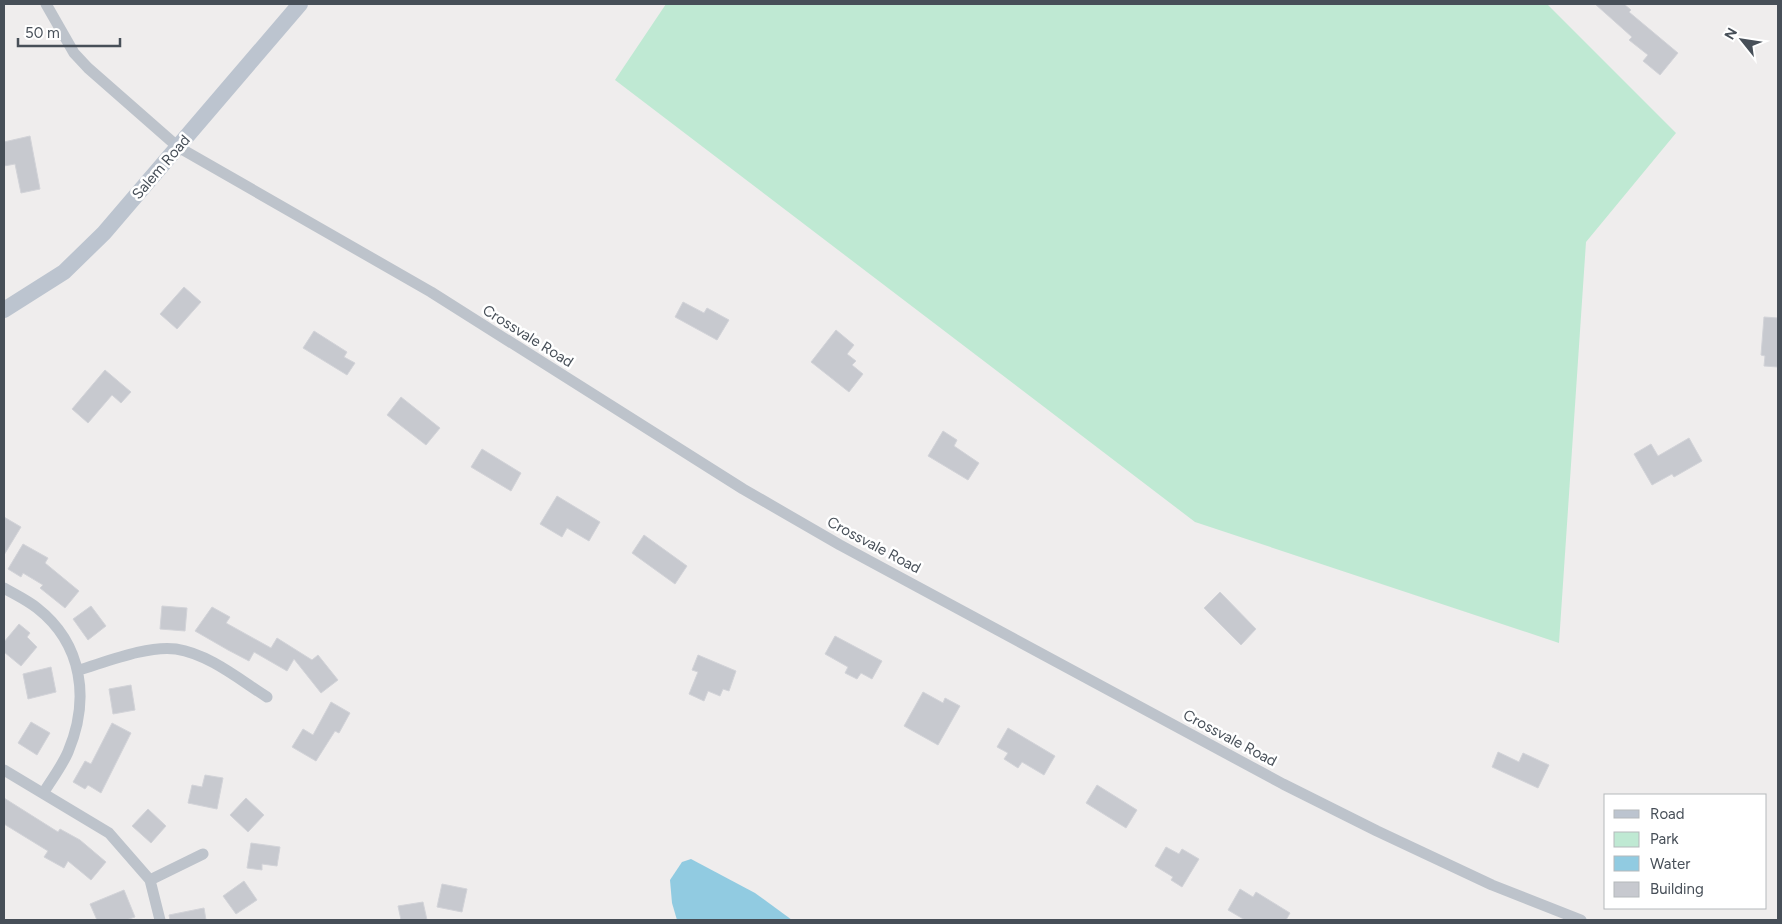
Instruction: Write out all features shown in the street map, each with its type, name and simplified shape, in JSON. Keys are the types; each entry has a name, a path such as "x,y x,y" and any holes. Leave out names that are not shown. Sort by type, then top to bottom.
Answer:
{"street":[{"name":"Crossvale Road","path":"46,4 74,53 88,68 178,147 431,292 743,489 840,544 1290,788 1492,885 1581,920"},
{"name":"Salem Road","path":"4,310 64,272 104,233 300,4"},
{"path":"4,588 36,608 59,630 71,649 79,670 81,709 76,732 67,755 44,792"},
{"path":"79,670 152,650 176,649 220,667 267,697"},
{"path":"4,770 44,792 109,833 150,880 160,920"},
{"path":"150,880 203,854"}],"green space":[{"path":"666,4 1547,4 1676,133 1586,242 1559,643 1195,522 615,80"}],"water":[{"path":"691,859 755,893 792,920 677,920 672,903 670,880 682,862"}],"building":[{"path":"1595,4 1624,4 1631,10 1629,12 1678,53 1660,75 1643,61 1648,55 1629,40 1632,37"},
{"path":"30,136 40,189 21,193 15,164 4,166 4,142"},
{"path":"184,287 201,302 177,329 160,314"},
{"path":"683,302 704,313 707,308 729,320 717,340 675,317"},
{"path":"1764,317 1778,318 1778,367 1764,366 1765,356 1761,355"},
{"path":"836,330 854,345 847,354 856,361 852,365 863,374 849,392 811,362"},
{"path":"314,331 347,352 344,357 355,363 347,375 303,348"},
{"path":"105,370 131,392 121,403 112,395 88,423 72,409"},
{"path":"401,397 440,428 426,445 387,415"},
{"path":"943,431 957,440 954,446 979,463 968,480 928,456"},
{"path":"1689,438 1702,461 1674,477 1672,474 1652,485 1634,454 1651,444 1658,456"},
{"path":"482,449 521,473 511,491 471,467"},
{"path":"557,496 600,522 589,541 567,528 562,537 540,524"},
{"path":"4,517 21,527 4,555"},
{"path":"644,535 687,566 675,584 632,553"},
{"path":"23,544 48,558 45,563 79,591 65,608 40,588 43,585 23,573 21,577 8,569"},
{"path":"1220,592 1256,629 1241,645 1204,608"},
{"path":"91,606 106,626 88,640 73,619"},
{"path":"162,606 187,608 185,631 160,629"},
{"path":"212,607 230,617 226,623 271,648 277,638 312,660 318,655 338,680 321,693 294,659 287,671 254,652 249,661 195,631"},
{"path":"19,624 30,633 27,637 37,647 21,666 4,652 4,642"},
{"path":"835,636 882,661 872,679 861,673 857,679 845,673 848,667 825,654"},
{"path":"698,655 736,671 729,691 723,689 720,696 708,691 704,701 689,694 698,672 692,670"},
{"path":"51,667 56,692 28,699 23,674"},
{"path":"131,685 135,710 113,714 109,689"},
{"path":"923,692 943,703 945,698 960,706 938,745 904,726"},
{"path":"331,702 350,713 339,733 335,731 316,761 292,747 303,729 313,735"},
{"path":"31,722 50,733 37,755 18,743"},
{"path":"112,723 131,733 101,793 88,785 85,789 73,782 85,761 91,764"},
{"path":"1008,728 1055,756 1044,775 1022,762 1018,768 1004,759 1008,753 997,747"},
{"path":"1498,752 1519,762 1523,753 1549,765 1538,788 1492,767"},
{"path":"205,775 223,778 217,809 188,803 192,785 202,787"},
{"path":"1097,785 1137,810 1126,828 1086,803"},
{"path":"4,798 58,832 60,829 80,840 106,862 91,880 68,861 64,868 44,857 48,851 4,824"},
{"path":"246,798 264,815 248,832 230,815"},
{"path":"148,809 166,826 151,843 132,826"},
{"path":"251,843 280,847 277,866 262,864 262,870 247,868"},
{"path":"1166,847 1179,854 1182,849 1199,859 1182,887 1171,880 1173,877 1155,866"},
{"path":"244,881 257,900 236,914 223,896"},
{"path":"442,884 467,889 462,912 437,907"},
{"path":"1240,889 1253,897 1256,892 1290,913 1286,920 1245,920 1228,910"},
{"path":"124,890 135,917 126,920 97,920 90,904"},
{"path":"423,902 427,920 401,920 398,906"},
{"path":"204,908 206,920 170,920 169,915"}]}
